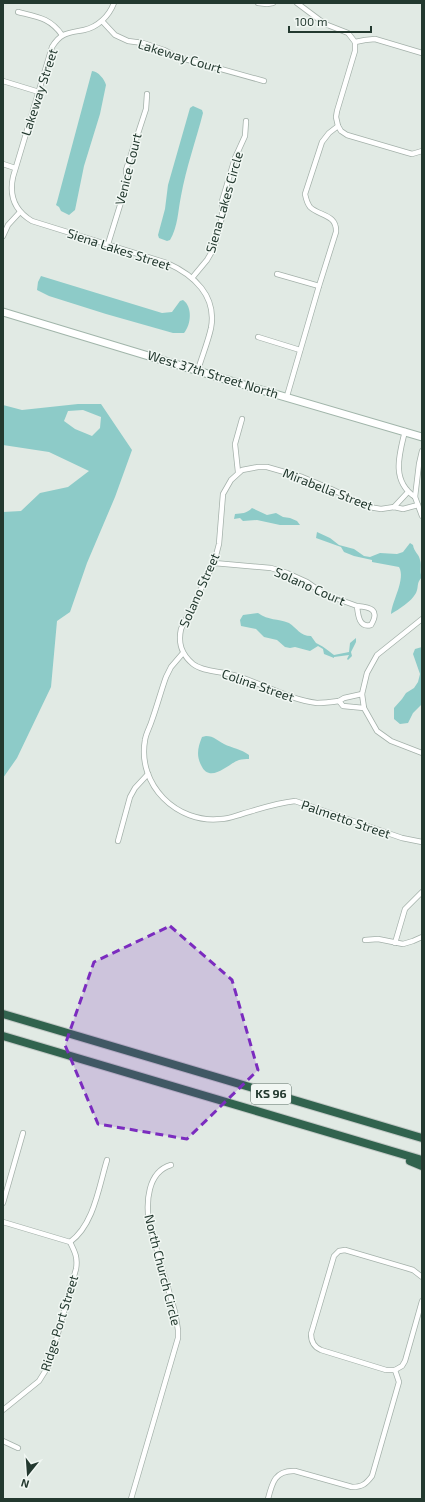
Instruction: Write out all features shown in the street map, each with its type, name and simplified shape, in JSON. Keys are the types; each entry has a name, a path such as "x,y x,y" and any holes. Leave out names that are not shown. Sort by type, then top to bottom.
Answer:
{"highway":[{"name":"KS 96","path":"3,1014 422,1138"},
{"name":"KS 96","path":"3,1036 422,1160"},
{"path":"353,1118 422,1133"},
{"path":"324,1131 422,1166"}],"street":[{"name":"Lakeway Street","path":"20,212 15,204 12,194 12,180 52,47 62,36 69,32 86,30 102,21 110,12 114,3"},
{"path":"258,3 273,3"},
{"path":"296,3 325,24 348,33 355,42 355,51 336,114 338,126 341,131 347,135 412,154 422,151"},
{"path":"18,12 49,22 55,26 62,36"},
{"name":"Lakeway Court","path":"102,21 115,35 128,41 153,46 178,57 264,81"},
{"path":"355,42 375,40 422,53"},
{"path":"3,81 38,92"},
{"name":"Venice Court","path":"108,244 126,186 126,170 146,109 148,94"},
{"name":"Siena Lakes Circle","path":"192,278 207,260 214,248 222,218 222,201 235,158 245,136 246,121"},
{"path":"287,396 336,228 332,220 324,213 310,207 306,201 305,194 322,142 329,133 338,126"},
{"path":"3,164 15,168"},
{"path":"3,236 8,225 20,212"},
{"name":"Siena Lakes Street","path":"20,212 39,224 167,263 181,269 192,278 202,288 208,298 212,316 211,329 198,370"},
{"path":"277,274 319,286"},
{"name":"West 37th Street North","path":"3,312 251,387 287,396 422,436"},
{"path":"258,337 300,350"},
{"path":"238,472 235,444 242,419"},
{"path":"405,431 399,453 398,470 402,483 408,492 416,497"},
{"path":"422,451 419,464 416,497 422,516"},
{"name":"Mirabella Street","path":"238,472 247,468 258,466 302,476 369,507 381,509 394,507 403,509 418,505"},
{"name":"Solano Street","path":"183,653 179,642 181,628 214,563 219,540 223,494 231,480 238,472"},
{"path":"394,507 408,492"},
{"name":"Solano Court","path":"214,563 271,568 286,573 306,582 324,594 357,606 372,609 375,613 375,618 371,625 363,625 358,617 357,606"},
{"path":"422,619 377,655 368,673 362,694 364,708 377,731 391,741 422,753"},
{"path":"118,841 130,798 135,788 148,774 144,753 145,740 166,677 171,667 183,653"},
{"name":"Colina Street","path":"183,653 191,662 200,668 232,674 248,679 298,699 319,703 339,701 344,698 362,694"},
{"name":"Colina Street","path":"339,701 343,706 364,708"},
{"name":"Palmetto Street","path":"148,774 153,786 165,801 181,812 201,819 222,819 278,803 295,801 305,803 341,818 402,838 422,842"},
{"path":"395,943 404,909 422,892"},
{"path":"365,940 378,939 403,944 422,937"},
{"path":"3,1203 23,1133"},
{"path":"3,1222 70,1242 84,1229 90,1217 107,1160"},
{"name":"North Church Circle","path":"131,1499 178,1338 175,1312 149,1223 148,1214 149,1191 154,1180 161,1170 171,1165"},
{"name":"Ridge Port Street","path":"3,1410 36,1385 49,1365 76,1269 76,1253 70,1242"},
{"path":"422,1277 413,1270 353,1251 339,1251 334,1256 331,1263 311,1334 311,1339 316,1348 321,1350 386,1370 395,1370 402,1366 405,1360 422,1301"},
{"path":"268,1499 275,1479 283,1473 289,1471 295,1471 352,1487 359,1487 368,1482 372,1476 399,1382 395,1370"},
{"path":"3,1441 18,1448"}],"highlighted area":[{"path":"170,926 232,980 258,1070 187,1139 98,1124 65,1045 94,962"}],"water":[{"path":"92,71 97,72 101,76 106,85 100,114 84,166 75,210 69,215 61,211 56,205"},
{"path":"193,106 202,110 203,113 186,175 175,230 170,240 167,241 159,238 158,235 165,209 168,185 190,108"},
{"path":"41,276 162,313 172,312 180,301 183,300 190,311 188,325 184,333 173,333 49,296 37,290 38,282"},
{"path":"78,404 101,404 132,450 115,497 87,563 70,612 57,621 51,687 17,758 3,778 3,512 21,511 40,493 68,487 89,471 49,452 3,445 3,405 22,410","holes":["83,410 101,417 100,428 92,436 75,429 64,421 68,411"]},
{"path":"252,508 267,515 276,513 283,517 297,521 300,525 280,525 257,520 243,521 240,518 234,519 235,514 246,512"},
{"path":"317,532 330,538 339,545 354,549 364,556 370,557 380,553 397,554 403,552 410,543 413,545 421,562 422,577 419,581 416,593 401,608 391,614 400,584 401,572 399,567 372,562 372,560 344,552 341,547 316,538"},
{"path":"258,613 262,616 289,623 304,635 311,636 316,643 334,655 349,652 350,643 356,638 356,642 351,652 352,656 348,660 349,655 334,658 324,654 323,649 318,646 310,651 295,647 285,647 277,640 264,637 256,629 241,626 240,620 243,615"},
{"path":"422,647 422,704 413,713 408,723 400,724 394,719 394,708 406,693 414,688 418,682 420,674 413,654 415,649"},
{"path":"206,736 214,738 246,753 249,755 249,759 239,760 214,773 205,771 199,761 198,754 202,737"}]}
